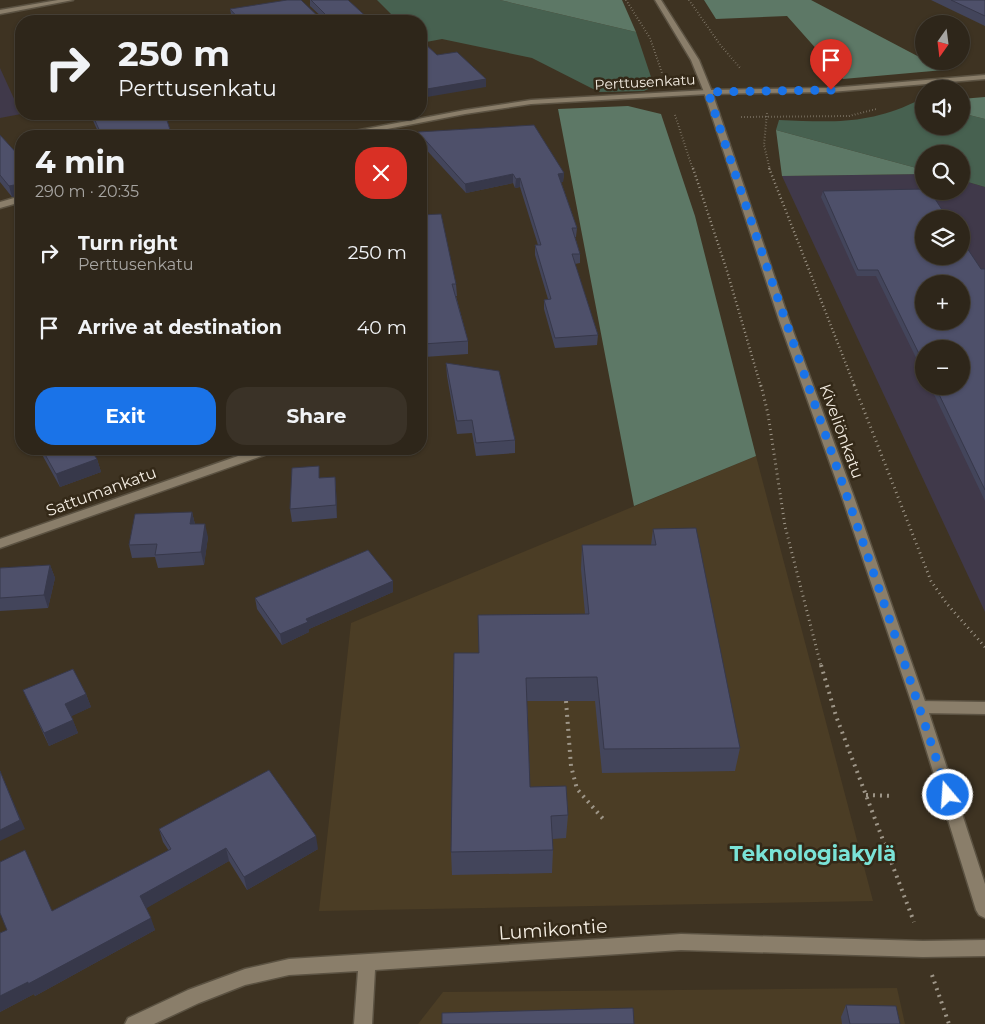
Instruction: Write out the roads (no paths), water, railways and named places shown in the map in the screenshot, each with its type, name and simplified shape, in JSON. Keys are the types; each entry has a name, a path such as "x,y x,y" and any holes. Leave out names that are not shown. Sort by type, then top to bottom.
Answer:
{"street":[{"path":"0,12 70,0"},
{"name":"Kiveliönkatu","path":"658,0 695,60 708,92 784,320 848,497 920,707 985,910"},
{"name":"Perttusenkatu","path":"427,119 531,102 708,92 831,90 985,77"},
{"name":"Perttusenkatu","path":"370,130 423,120"},
{"path":"0,204 15,200"},
{"name":"Sattumankatu","path":"0,544 252,455"},
{"path":"920,707 985,708"},
{"name":"Lumikontie","path":"134,1024 194,996 245,977 289,967 681,942 923,949 985,948"},
{"path":"363,1024 366,961"}],"district":[{"name":"Teknologiakylä","path":"813,854"}]}
